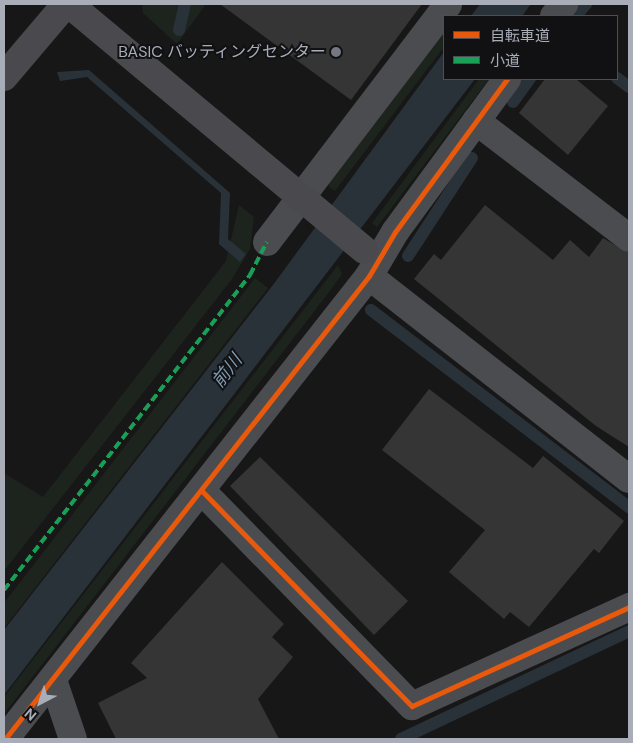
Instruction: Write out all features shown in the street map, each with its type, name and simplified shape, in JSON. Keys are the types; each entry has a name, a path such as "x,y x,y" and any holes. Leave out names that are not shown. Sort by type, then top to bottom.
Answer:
{"street":[{"path":"4,77 68,4 308,204 371,263 629,479"},
{"path":"267,242 308,204 448,4"},
{"path":"555,15 564,4"},
{"path":"5,739 201,490 506,80"},
{"path":"476,121 629,238"},
{"path":"201,490 412,706 629,606"},
{"path":"53,680 72,739"}],"shaded area":[{"path":"142,4 206,4 177,44 143,13"},
{"path":"443,31 443,48 335,191 329,187 329,181"},
{"path":"478,80 488,80 377,227 372,223"},
{"path":"239,205 254,217 250,249 232,279 4,571 4,473 43,497 226,261"},
{"path":"338,265 342,274 333,287 4,714 4,697"},
{"path":"255,278 268,288 4,628 4,603"}],"water":[{"path":"480,4 531,4 523,15 472,15"},
{"name":"前川","path":"443,53 443,80 474,80 4,695 4,630 273,285"},
{"path":"89,70 230,193 228,239 246,254 240,262 219,244 221,193 87,77 60,81 57,72"}],"building":[{"name":"BASIC バッティングセンター","path":"220,4 422,4 351,100"},
{"path":"544,80 577,80 608,106 568,155 519,113"},
{"path":"485,205 553,260 570,240 589,257 603,238 629,253 629,447 596,426 414,279 434,254 441,260"},
{"path":"429,389 533,468 543,456 624,521 599,553 594,549 529,627 510,612 504,619 449,572 485,530 382,450"},
{"path":"260,457 408,601 374,635 230,486"},
{"path":"222,562 284,624 272,637 293,657 258,699 279,739 116,739 98,703 147,678 131,663"}],"waterway":[{"path":"179,30 185,4"},
{"path":"577,15 586,4"},
{"path":"618,79 629,87"},
{"path":"513,102 529,80"},
{"path":"408,256 472,158"},
{"path":"371,310 629,507"},
{"path":"401,739 629,631"}],"marked path":[{"path":"4,590 250,275 267,242"}],"cycle path":[{"path":"5,739 369,276 395,232 506,80"},
{"path":"201,490 412,706 629,607"}],"place":[{"name":"BASIC バッティングセンター","path":"336,52"}]}
